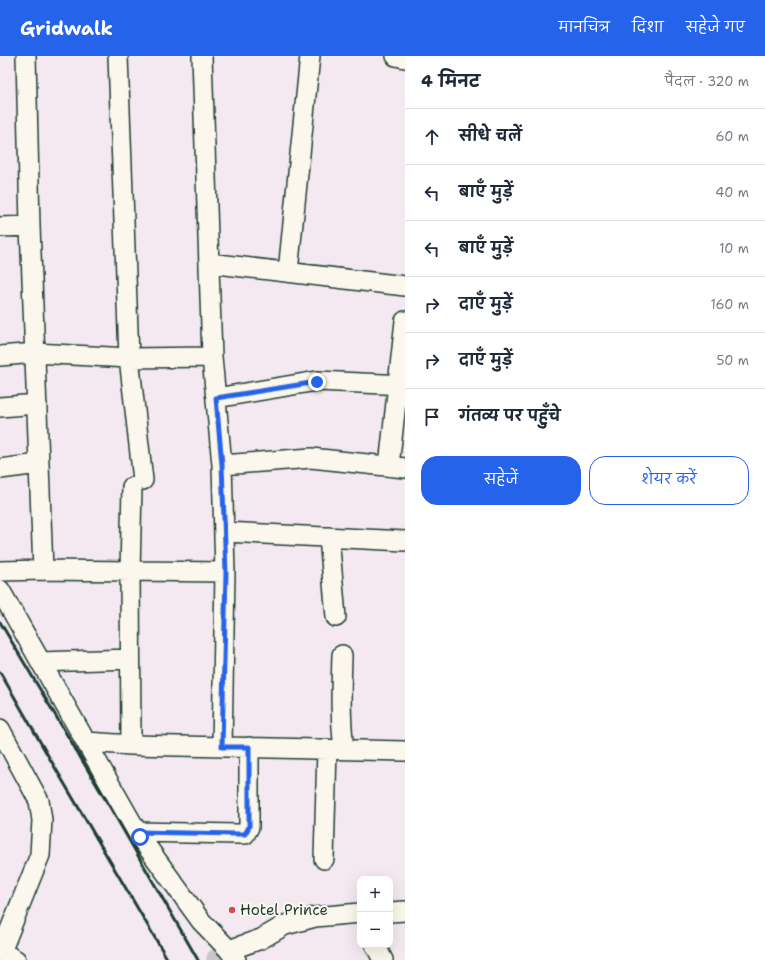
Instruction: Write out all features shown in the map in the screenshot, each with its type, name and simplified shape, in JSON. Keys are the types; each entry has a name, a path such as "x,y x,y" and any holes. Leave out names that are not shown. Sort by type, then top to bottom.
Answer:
{"street":[{"path":"26,56 30,226 43,570"},
{"path":"118,56 129,358 137,483 130,571 131,745"},
{"path":"202,56 212,357 222,465 226,572 222,747"},
{"path":"288,272 310,56"},
{"path":"396,56 405,58"},
{"path":"0,227 30,226"},
{"path":"209,263 405,286"},
{"path":"222,465 311,458 397,467 405,321"},
{"path":"0,356 35,353 129,358 212,357"},
{"path":"216,398 317,382 402,385"},
{"path":"0,407 37,404"},
{"path":"0,469 39,464"},
{"path":"224,532 405,541"},
{"path":"330,537 336,617"},
{"path":"0,571 226,572"},
{"path":"0,590 138,832 201,921 233,955 285,925 315,917 357,915"},
{"path":"324,859 335,749 342,728 342,655"},
{"path":"40,662 130,659"},
{"path":"0,729 38,801 42,820 40,855 6,954"},
{"path":"86,742 131,745 405,751"},
{"path":"138,832 245,834 249,827 249,747"},
{"path":"393,912 405,911"},
{"path":"377,948 383,960"}],"tunnel":[{"path":"217,960 216,958 229,950"}],"railway":[{"path":"0,622 117,819 198,960"},
{"path":"0,672 168,960"}],"place":[{"name":"Hotel Prince","path":"232,910"}],"route":[{"path":"140,837 138,832 245,834 249,827 249,747 222,747 226,572 222,465 216,398 317,382"}]}
